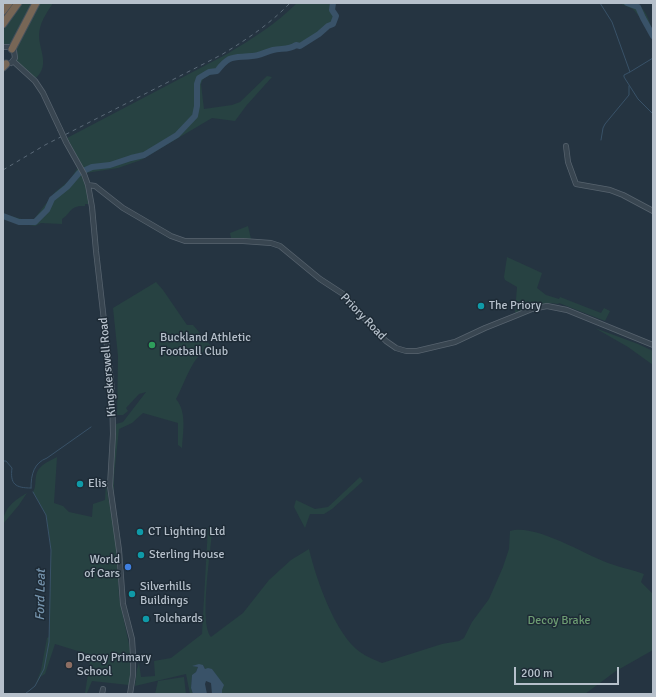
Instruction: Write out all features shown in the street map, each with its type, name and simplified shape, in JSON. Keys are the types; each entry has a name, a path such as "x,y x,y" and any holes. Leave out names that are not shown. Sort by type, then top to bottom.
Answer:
{"highway":[{"path":"3,11 9,3"},
{"path":"3,24 18,3"},
{"path":"12,49 36,3"}],"street":[{"path":"3,48 7,47 12,49 15,55 6,64"},
{"name":"Kingskerswell Road","path":"6,64 35,81 43,93 88,184 92,206 112,390 114,434 110,486 119,550 123,604 132,639 133,675 130,694"},
{"path":"566,146 568,162 576,184 610,190 623,194 653,211"},
{"name":"Priory Road","path":"88,184 95,186 123,208 171,236 185,241 242,241 271,243 280,246 320,279 343,294 386,341 396,348 406,351 417,351 455,342 532,309 547,306 567,310 653,345"}],"green space":[{"path":"22,3 34,3 11,46 3,46 3,31"},
{"path":"39,3 53,3 40,28 39,35 43,67 35,79 16,62 15,50"},
{"path":"297,3 335,3 334,6 337,16 333,24 300,46 296,45 252,56 233,57 222,65 217,71 203,79 201,84 204,109 232,105 240,102 267,76 272,77 246,106 235,121 212,118 141,160 118,168 86,173 67,138 227,54 255,37"},
{"path":"619,3 637,3 641,6 649,20 653,40 642,20 633,9"},
{"path":"78,167 86,183 89,204 74,208 62,219 62,224 41,223 35,226 16,223 3,218 3,214 29,221 34,219 55,192 70,180"},
{"path":"248,226 251,239 231,238 230,233"},
{"path":"507,257 542,273 537,288 546,295 559,299 560,297 601,313 604,308 610,311 605,321 559,303 542,304 515,313 517,287 505,280 504,277"},
{"name":"Buckland Athletic Football Club","path":"156,282 187,325 193,325 211,346 194,362 176,399 182,410 183,416 182,448 178,445 178,423 143,413 132,423 119,429 114,476 114,496 112,477 116,424 123,422 146,392 139,394 126,408 128,411 123,415 117,415 118,356 113,308"},
{"path":"595,328 653,351 653,365 628,347"},
{"path":"57,457 54,503 63,506 69,512 92,517 93,504 105,500 106,484 117,547 119,597 131,654 129,685 92,681 87,693 85,693 91,655 55,644 45,674 40,677 35,686 41,670 47,638 49,637 51,550 46,515 33,492 39,469 44,464"},
{"path":"360,477 363,481 332,509 324,514 310,514 305,528 294,507 296,500 315,509 328,507"},
{"path":"27,493 3,524 5,513 10,505"},
{"name":"Decoy Brake","path":"208,527 212,530 206,617 211,637 243,613 269,580 291,560 309,549 316,575 328,605 342,633 351,644 363,654 382,663 442,644 459,641 464,638 472,622 489,599 509,549 510,531 521,530 547,536 611,564 644,574 641,582 653,594 653,650 616,671 585,694 222,694 217,677 212,669 205,669 203,665 194,666 198,667 196,672 192,675 191,688 193,694 190,694 186,674 135,686 139,663 141,677 155,676 154,661 171,658 202,634"},
{"path":"184,677 186,694 155,694 158,681"}],"water":[{"path":"199,664 203,665 205,669 212,669 224,685 222,694 212,694 211,683 206,681 205,684 207,694 193,694 191,688 192,675 196,672 198,667 192,666"}],"waterway":[{"path":"3,216 19,222 35,222 47,210 52,199 67,187 79,173 92,167 110,165 144,155 177,135 195,116 197,106 197,84 199,78 209,72 217,71 225,62 232,58 255,56 273,50 291,48 296,45 300,46 333,24 336,16 332,10 333,3"},
{"path":"600,3 612,22 630,72 624,75 624,77 638,99 653,114"},
{"path":"627,3 638,7 653,36"},
{"path":"630,72 653,58"},
{"path":"601,140 605,124 629,95 629,86"},
{"name":"Ford Leat","path":"31,488 32,478 36,466 91,427"},
{"path":"3,461 6,461 12,468 12,478 17,486 31,488"},
{"name":"Ford Leat","path":"25,694 35,686 44,669 49,642 51,550 46,515 33,492"}],"railway":[{"path":"3,170 45,145 240,44 274,18 290,3"}],"place":[{"name":"The Priory","path":"481,306"},
{"name":"Buckland Athletic Football Club","path":"152,345"},
{"name":"Elis","path":"80,484"},
{"name":"CT Lighting Ltd","path":"140,532"},
{"name":"Sterling House","path":"141,555"},
{"name":"World of Cars","path":"128,567"},
{"name":"Silverhills Buildings","path":"132,594"},
{"name":"Tolchards","path":"146,619"},
{"name":"Decoy Primary School","path":"69,665"}]}
